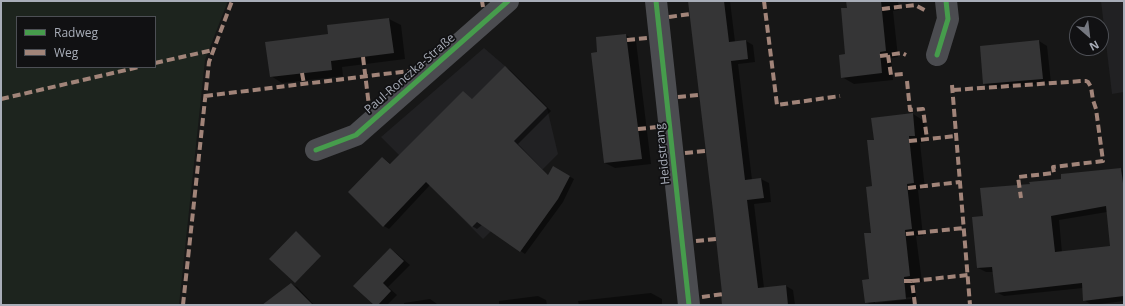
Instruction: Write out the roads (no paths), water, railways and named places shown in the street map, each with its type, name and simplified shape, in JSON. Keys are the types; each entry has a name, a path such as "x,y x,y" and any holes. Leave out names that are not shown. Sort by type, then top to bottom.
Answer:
{"street":[{"name":"Paul-Ronczka-Straße","path":"316,150 356,135 508,1"},
{"name":"Heidstrang","path":"656,1 689,305"},
{"path":"937,55 948,19 946,1"}]}
